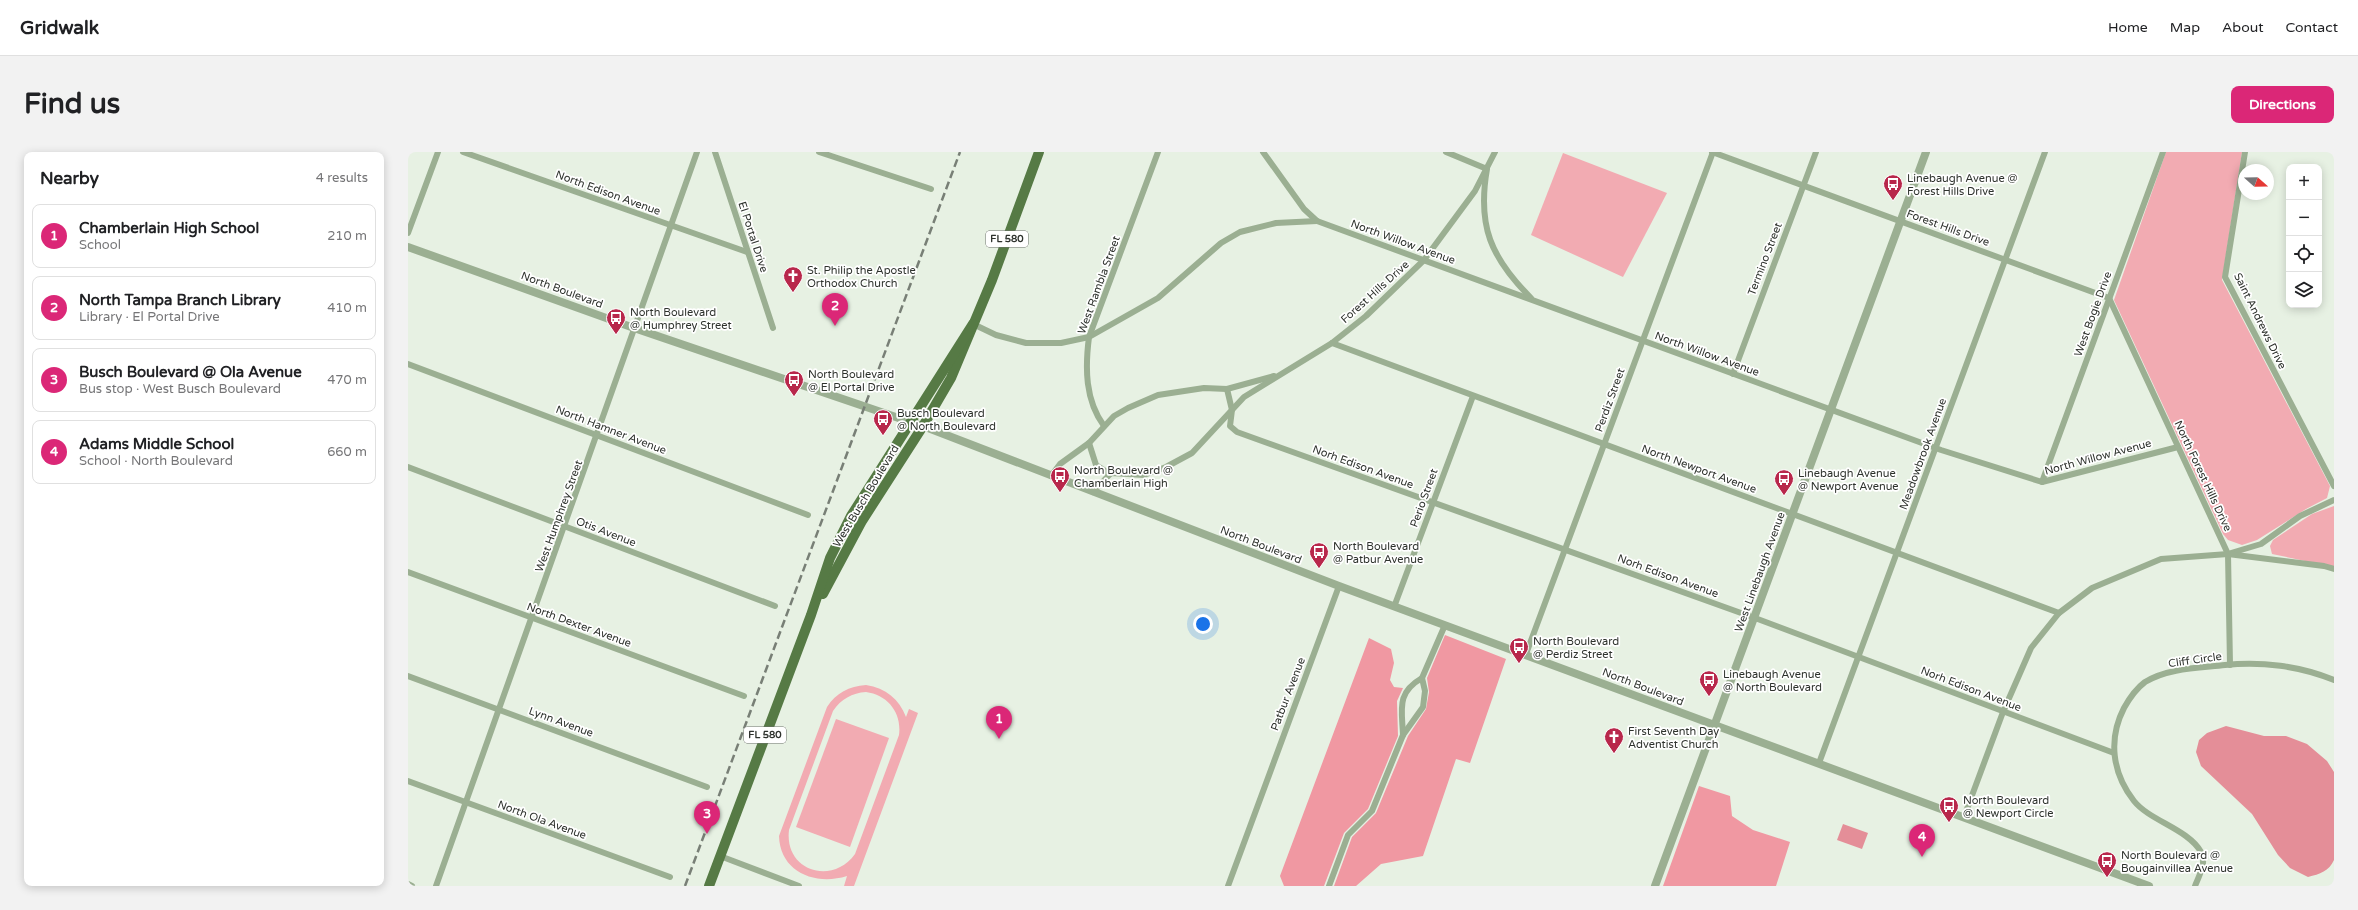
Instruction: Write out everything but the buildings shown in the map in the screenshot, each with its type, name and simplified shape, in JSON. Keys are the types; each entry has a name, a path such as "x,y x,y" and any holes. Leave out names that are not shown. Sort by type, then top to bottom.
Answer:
{"main road":[{"name":"West Busch Boulevard","path":"811,615 862,521 924,426 952,378 992,280 1039,152"},
{"name":"West Busch Boulevard","path":"709,886 811,615 830,558 851,516 973,324"}],"street":[{"path":"408,233 438,152"},
{"name":"North Edison Avenue","path":"463,152 747,252"},
{"name":"West Humphrey Street","path":"436,886 598,436 670,225 698,152"},
{"name":"El Portal Drive","path":"715,152 773,328"},
{"path":"819,152 931,189"},
{"name":"West Rambla Street","path":"1104,426 1092,405 1087,384 1086,356 1089,337 1158,152"},
{"name":"North Willow Avenue","path":"1262,152 1304,208 1317,221 1830,411 1935,448 2042,482 2178,447"},
{"path":"1446,152 1487,169 1482,194 1487,230 1497,256 1508,275 1534,301"},
{"name":"Forest Hills Drive","path":"1110,474 1144,475 1166,467 1192,453 1244,397 1332,343 1366,316 1424,260 1475,191 1495,152"},
{"name":"Forest Hills Drive","path":"1712,152 2109,298"},
{"name":"Perdiz Street","path":"1526,654 1566,550 1712,152"},
{"name":"Termino Street","path":"1733,374 1816,152"},
{"name":"West Linebaugh Avenue","path":"1655,886 1926,152"},
{"name":"Meadowbrook Avenue","path":"1819,764 2045,152"},
{"name":"West Bogie Drive","path":"2042,482 2163,152"},
{"name":"Saint Andrews Drive","path":"2245,152 2225,277 2334,486"},
{"path":"973,324 996,335 1026,343 1060,343 1089,337 1158,298 1221,243 1240,232 1276,223 1317,221"},
{"name":"North Boulevard","path":"408,247 634,328 924,426 1050,476 1339,586 1526,654 2148,886"},
{"name":"North Forest Hills Drive","path":"2109,298 2228,554"},
{"name":"North Newport Avenue","path":"1332,343 2059,613"},
{"name":"North Hamner Avenue","path":"408,364 808,515"},
{"path":"1050,476 1060,464 1089,443 1114,416 1128,408 1158,395 1204,388 1227,389 1281,374"},
{"path":"1227,389 1232,410"},
{"name":"Perio Street","path":"1394,606 1472,396"},
{"name":"Norh Edison Avenue","path":"1232,410 1230,426 1237,432 1754,618 2114,753"},
{"path":"1089,443 1096,465 1110,474 1093,492"},
{"name":"Otis Avenue","path":"408,468 775,606"},
{"path":"2228,554 2261,544 2300,516 2334,500"},
{"path":"2228,554 2230,665"},
{"path":"1964,817 2003,712 2031,648 2059,613 2092,588 2161,559 2228,554 2324,566 2334,569"},
{"name":"North Dexter Avenue","path":"408,572 744,696"},
{"name":"Patbur Avenue","path":"1228,886 1339,586"},
{"path":"1329,886 1348,835 1372,811 1403,735 1423,707 1425,691 1422,678 1445,625"},
{"name":"Cliff Circle","path":"2195,886 2204,864 2202,852 2193,843 2134,802 2120,780 2114,753 2117,722 2129,699 2144,683 2182,670 2230,665 2294,667 2315,672 2334,680"},
{"name":"Lynn Avenue","path":"408,676 707,787"},
{"path":"1403,735 1402,701 1405,693 1413,683 1422,678"},
{"name":"North Ola Avenue","path":"408,781 670,877"},
{"path":"720,856 799,886"},
{"path":"408,884 412,886"}],"shaded area":[{"path":"2166,152 2242,152 2240,164 2238,164 2238,178 2222,280 2330,486 2327,498 2306,509 2257,540 2242,545 2228,540 2223,534 2114,300"},
{"path":"1563,153 1667,193 1623,277 1531,235"},
{"path":"2334,506 2334,567 2272,554 2270,546 2273,540 2312,514"},
{"path":"1445,635 1506,659 1470,763 1456,759 1423,856 1381,864 1356,886 1334,886 1352,837 1376,813 1408,736 1426,709 1429,692 1427,678"},
{"path":"1369,638 1391,649 1394,663 1390,680 1394,687 1403,688 1397,701 1398,736 1368,809 1344,833 1324,886 1284,886 1280,876"},
{"path":"873,686 891,695 900,705 906,717 909,709 918,713 854,886 844,886 847,876 835,879 823,879 801,873 793,867 786,859 781,848 779,836 827,707 839,694 854,687","holes":["866,692 881,697 892,706 898,719 899,735 855,854 845,864 834,870 823,871 812,869 802,864 794,856 789,844 789,830 833,711 843,700 852,695"]},
{"path":"836,719 889,738 850,847 796,827"},
{"path":"2226,726 2264,736 2286,736 2307,744 2327,761 2334,772 2334,860 2330,867 2320,873 2308,877 2290,868 2278,855 2252,814 2201,766 2196,752 2199,740 2207,733"},
{"path":"1699,786 1730,796 1732,816 1753,830 1790,842 1776,886 1663,886"},
{"path":"1843,824 1868,833 1862,849 1837,840"}],"railway":[{"path":"685,886 960,152"}],"place":[{"name":"Linebaugh Avenue @ Forest Hills Drive","path":"1893,201"},
{"name":"St. Philip the Apostle Orthodox Church","path":"793,293"},
{"name":"North Tampa Branch Library","path":"835,326"},
{"name":"North Boulevard @ Humphrey Street","path":"616,335"},
{"name":"North Boulevard @ El Portal Drive","path":"794,397"},
{"name":"Busch Boulevard @ North Boulevard","path":"883,436"},
{"name":"North Boulevard @ Chamberlain High","path":"1060,493"},
{"name":"Linebaugh Avenue @ Newport Avenue","path":"1784,496"},
{"name":"North Boulevard @ Patbur Avenue","path":"1319,569"},
{"name":"North Boulevard @ Perdiz Street","path":"1519,664"},
{"name":"Linebaugh Avenue @ North Boulevard","path":"1709,697"},
{"name":"Chamberlain High School","path":"999,739"},
{"name":"First Seventh Day Adventist Church","path":"1614,754"},
{"name":"North Boulevard @ Newport Circle","path":"1949,823"},
{"name":"Busch Boulevard @ Ola Avenue","path":"707,834"},
{"name":"Adams Middle School","path":"1922,857"},
{"name":"North Boulevard @ Bougainvillea Avenue","path":"2107,878"}]}
